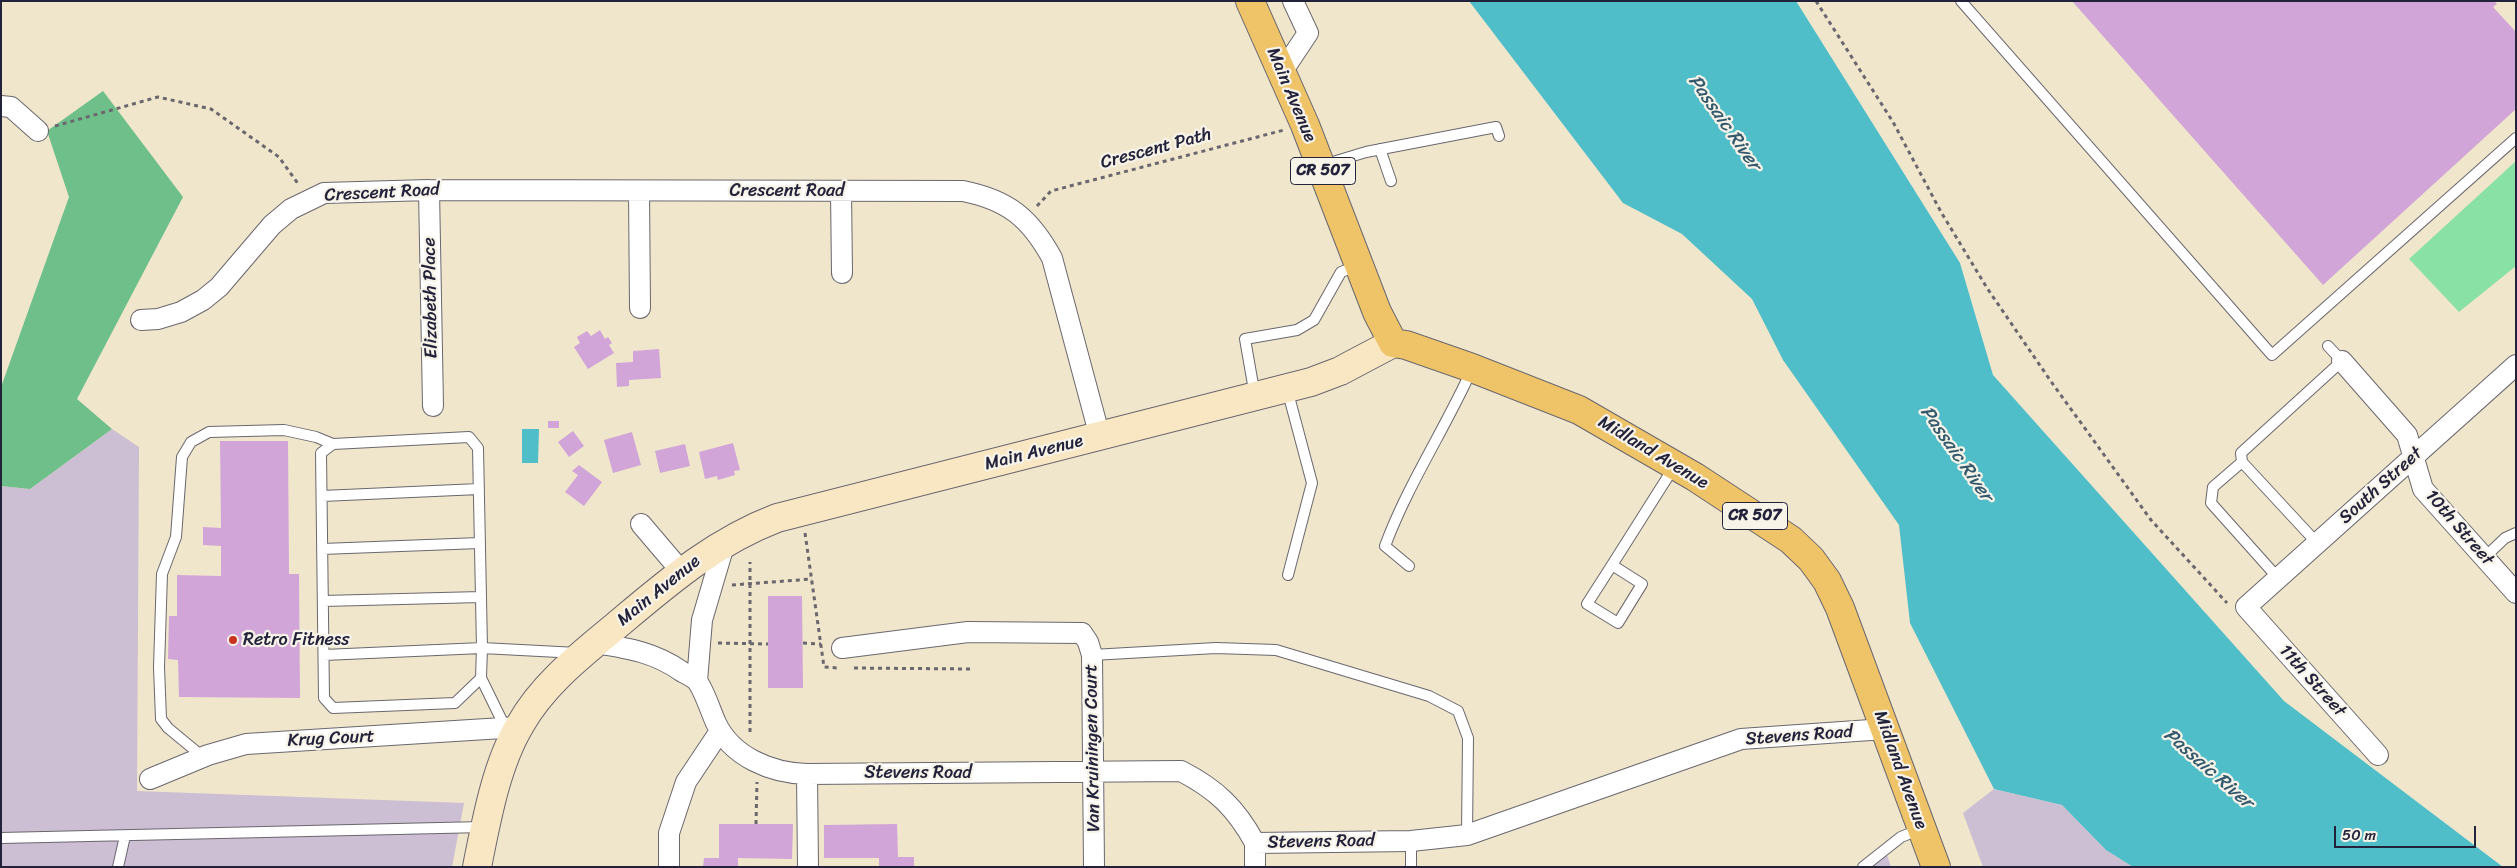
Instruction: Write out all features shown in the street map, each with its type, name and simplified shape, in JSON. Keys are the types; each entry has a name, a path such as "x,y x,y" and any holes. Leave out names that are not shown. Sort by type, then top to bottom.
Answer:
{"main road":[{"name":"Main Avenue","path":"1250,1 1305,125 1377,312 1393,342"},
{"name":"Midland Avenue","path":"1393,342 1472,368 1578,410 1675,465 1791,540 1811,559 1827,581 1840,608 1936,867"}],"street":[{"path":"1282,72 1308,33 1293,1"},
{"path":"1,106 11,107 38,131"},
{"name":"Crescent Road","path":"141,320 182,312 203,300 219,287 272,225 291,210 324,193 429,190 963,191 982,195 1005,204 1025,219 1040,236 1052,258 1100,436"},
{"name":"Elizabeth Place","path":"429,190 433,406"},
{"path":"639,190 640,308"},
{"path":"841,191 842,273"},
{"name":"Main Avenue","path":"477,867 485,827 512,727 551,683 590,648 681,571 724,542 777,518 1287,388 1340,371 1393,342"},
{"name":"10th Street","path":"2342,361 2407,435 2423,488 2516,593"},
{"name":"South Street","path":"2246,607 2516,365"},
{"path":"641,524 681,571"},
{"name":"Stevens Road","path":"724,542 702,620 697,681 720,731 739,750 761,766 776,771 807,774 1180,771 1205,783 1228,803 1244,822 1255,843 1411,841 1467,836 1741,739 1886,729"},
{"name":"11th Street","path":"2246,607 2378,755"},
{"name":"Van Kruiningen Court","path":"842,648 968,632 1082,632 1088,642 1092,655 1094,867"},
{"path":"590,648 638,650 654,655 697,681"},
{"name":"Krug Court","path":"150,779 204,757 246,744 512,727"},
{"path":"669,867 669,833 686,782 720,731"},
{"path":"807,774 808,867"},
{"path":"1254,867 1255,843"}],"lane":[{"path":"1961,1 2272,356 2516,138"},
{"path":"1321,166 1380,149 1496,127 1499,136"},
{"path":"1380,149 1391,181"},
{"path":"1256,397 1245,339 1297,330 1314,320 1341,272 1358,266"},
{"path":"2317,543 2242,462 2241,453 2342,361 2328,346"},
{"path":"1409,566 1385,546 1416,474 1452,413 1472,368"},
{"path":"1287,388 1312,483 1288,575"},
{"path":"204,757 168,728 161,719 159,658 162,574 176,537 182,457 191,442 210,432 284,430 316,437 332,444 469,437 478,448 481,678 512,727"},
{"path":"332,444 321,454 324,698 333,708 455,703 481,678"},
{"path":"2242,462 2214,486 2212,503 2278,578"},
{"path":"1612,565 1642,584 1618,623 1587,604 1675,465"},
{"path":"322,496 478,489"},
{"path":"2484,558 2505,538 2516,533"},
{"path":"322,549 480,543"},
{"path":"323,601 481,597"},
{"path":"324,655 482,648 590,648"},
{"path":"1092,655 1216,648 1276,650 1429,696 1458,711 1468,738 1467,836"},
{"path":"1,838 485,827"},
{"path":"1863,867 1901,837 1922,829"},
{"path":"118,867 125,836"},
{"path":"1411,841 1411,867"}],"path":[{"path":"1816,1 1893,122 1946,221 1987,288 2050,380 2151,520 2230,606 2246,607"},
{"path":"38,131 158,96 211,108 279,157 310,199"},
{"name":"Crescent Path","path":"1025,219 1051,191 1305,125"},
{"path":"750,562 750,732"},
{"path":"730,586 812,579"},
{"path":"715,643 768,644"},
{"path":"803,643 821,644"},
{"path":"756,824 757,782"}],"shaded area":[{"path":"112,429 139,447 137,791 464,803 452,867 1,867 1,486 30,489"},
{"path":"1994,789 2062,805 2106,850 2133,867 1983,867 1963,813"},
{"path":"1887,855 1891,867 1866,867"}],"green space":[{"path":"103,91 183,197 77,399 112,429 30,489 1,486 1,387 69,197 47,131"},
{"path":"2516,161 2516,266 2459,312 2409,259"}],"water":[{"name":"Passaic River","path":"1469,1 1796,1 1960,263 1993,375 2284,701 2503,867 2133,867 2106,850 2062,805 1994,789 1910,623 1899,525 1783,360 1752,299 1682,234 1623,203"},
{"path":"522,429 539,429 538,463 522,463"}],"building":[{"path":"2072,1 2494,1 2497,4 2493,7 2516,32 2516,109 2323,285"},
{"path":"600,330 605,339 608,337 612,343 609,345 614,353 588,369 574,347 580,343 577,337 587,331 591,336"},
{"path":"659,349 661,378 629,380 629,386 617,387 616,363 633,362 633,351"},
{"path":"548,421 559,421 559,428 548,428"},
{"path":"573,431 584,446 569,457 558,442"},
{"path":"632,432 641,465 613,473 604,440"},
{"path":"220,441 288,441 289,574 299,574 300,698 179,697 178,660 168,659 169,616 177,616 177,575 221,576 221,546 203,545 203,527 221,528"},
{"path":"733,443 740,470 734,471 735,475 718,480 717,476 705,479 699,452"},
{"path":"685,444 690,466 660,473 655,451"},
{"path":"579,465 602,482 584,506 565,492 578,475 572,471"},
{"path":"768,596 802,596 803,688 768,688"},
{"path":"719,824 793,824 792,859 738,858 738,867 703,867 704,858 719,858"},
{"path":"897,824 898,857 914,857 914,867 879,867 879,858 824,858 824,825"}],"place":[{"name":"Retro Fitness","path":"233,640"}]}
